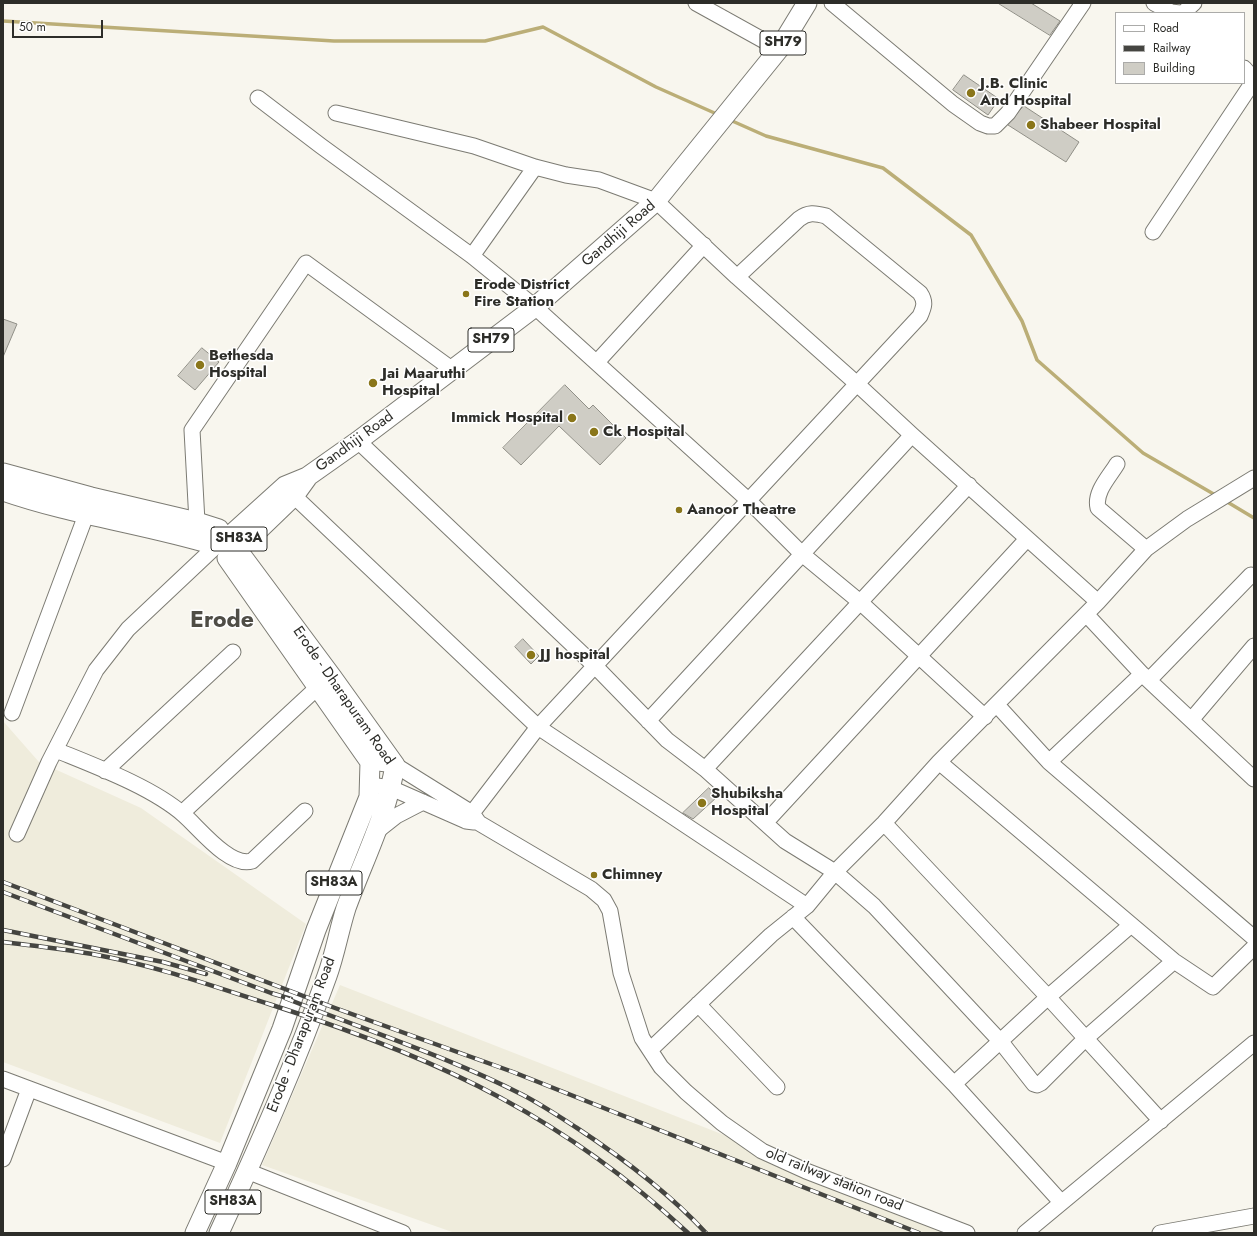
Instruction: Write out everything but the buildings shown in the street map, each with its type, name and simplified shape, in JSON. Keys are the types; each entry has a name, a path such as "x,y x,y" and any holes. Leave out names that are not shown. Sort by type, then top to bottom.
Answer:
{"main road":[{"name":"Gandhiji Road","path":"227,545 285,486 308,477 453,370 534,307 661,196 779,49 807,3"},
{"name":"SH83A","path":"3,473 91,497 198,522 227,545"},
{"name":"Gandhiji Road","path":"227,545 294,496 308,477"},
{"path":"4,493 86,515 227,545"},
{"name":"Erode - Dharapuram Road","path":"195,1233 227,1163 282,1029 316,930 369,797 370,785 370,762 318,687 227,545"},
{"name":"Erode - Dharapuram Road","path":"219,1233 304,1039 328,974 346,909 377,830 391,788 395,765 332,677 227,545"}],"street":[{"path":"696,3 779,49"},
{"path":"832,3 953,104 980,123 988,126 995,126 1008,113 1083,3"},
{"path":"1154,3 1171,12"},
{"path":"1182,12 1194,3"},
{"path":"1152,232 1251,86 1251,76 1245,69"},
{"path":"258,98 320,146 472,256 534,307 597,362 748,500 802,554 860,602 985,717"},
{"path":"336,112 474,146 535,167 599,180 661,196 704,245 737,277 1098,602"},
{"path":"472,256 535,167"},
{"path":"472,819 538,727 856,383 920,316 925,301 920,293 826,216 812,213 804,215 781,234 737,277"},
{"path":"597,362 704,245"},
{"path":"198,522 192,430 306,263 453,370"},
{"path":"648,722 912,435"},
{"path":"358,441 594,665 667,740 705,768 766,822 785,841 835,872 874,906 1002,1042 1030,1080 1037,1085 1086,1038 1174,961"},
{"path":"1118,464 1100,492 1097,502 1098,508 1146,549"},
{"path":"650,1050 771,935 807,906 835,872 884,823 939,762 1098,602 1146,549 1187,519 1254,478"},
{"path":"705,768 969,485"},
{"path":"294,496 538,727 807,906"},
{"path":"12,713 86,515"},
{"path":"766,822 920,657 1027,539"},
{"path":"17,834 90,679 113,647 128,629 227,545"},
{"path":"1049,762 1145,677 1251,574"},
{"path":"1086,614 1145,677 1192,719 1254,779"},
{"path":"1192,719 1254,646"},
{"path":"105,771 233,652"},
{"path":"182,813 318,687"},
{"path":"997,705 1049,762 1254,938"},
{"path":"56,750 139,787 182,813 218,847 236,860 247,863 257,857 305,811"},
{"path":"370,762 395,765 472,819"},
{"path":"939,762 1174,961 1213,986 1254,947"},
{"path":"370,785 391,788 424,802 472,819"},
{"path":"377,830 396,816 424,802"},
{"name":"old railway station road","path":"472,819 591,889 604,900 610,911 621,973 642,1038 662,1067 686,1092 722,1123 762,1151 806,1171 967,1233"},
{"path":"884,823 1048,997 1161,1121"},
{"path":"793,917 954,1084 1061,1202"},
{"path":"954,1084 1002,1042 1048,997 1131,925"},
{"path":"698,1004 777,1087"},
{"path":"1025,1233 1254,1043"},
{"path":"3,1079 227,1163"},
{"path":"3,1159 29,1089"},
{"path":"247,1171 403,1233"},
{"path":"1160,1233 1254,1216"}],"shaded area":[{"path":"3,721 39,762 141,808 306,924 220,1143 3,1062"},
{"path":"340,985 975,1233 455,1233 262,1165"}],"waterway":[{"path":"3,21 334,41 485,41 543,27 656,87 719,115"},
{"path":"730,120 766,136 883,168 971,235 1022,321 1037,360 1143,453 1217,496"},
{"path":"1224,500 1254,518"}],"railway":[{"path":"3,882 335,1008 513,1072 919,1233"},
{"path":"3,892 271,993 291,999"},
{"path":"3,930 163,962 206,974"},
{"path":"3,942 62,949 142,965 207,984 389,1046 474,1084 551,1127 622,1177 688,1233"},
{"path":"285,998 465,1068 530,1099 577,1128 628,1164 661,1190 706,1233"}],"place":[{"name":"J.B. Clinic And Hospital","path":"971,93"},
{"name":"Shabeer Hospital","path":"1031,125"},
{"name":"Erode District Fire Station","path":"466,294"},
{"name":"Bethesda Hospital","path":"200,365"},
{"name":"Jai Maaruthi Hospital","path":"373,383"},
{"name":"Immick Hospital","path":"572,418"},
{"name":"Ck Hospital","path":"594,432"},
{"name":"Aanoor Theatre","path":"679,510"},
{"name":"JJ hospital","path":"531,655"},
{"name":"Shubiksha Hospital","path":"702,803"},
{"name":"Chimney","path":"594,875"}],"district":[{"name":"Erode","path":"222,621"}]}
